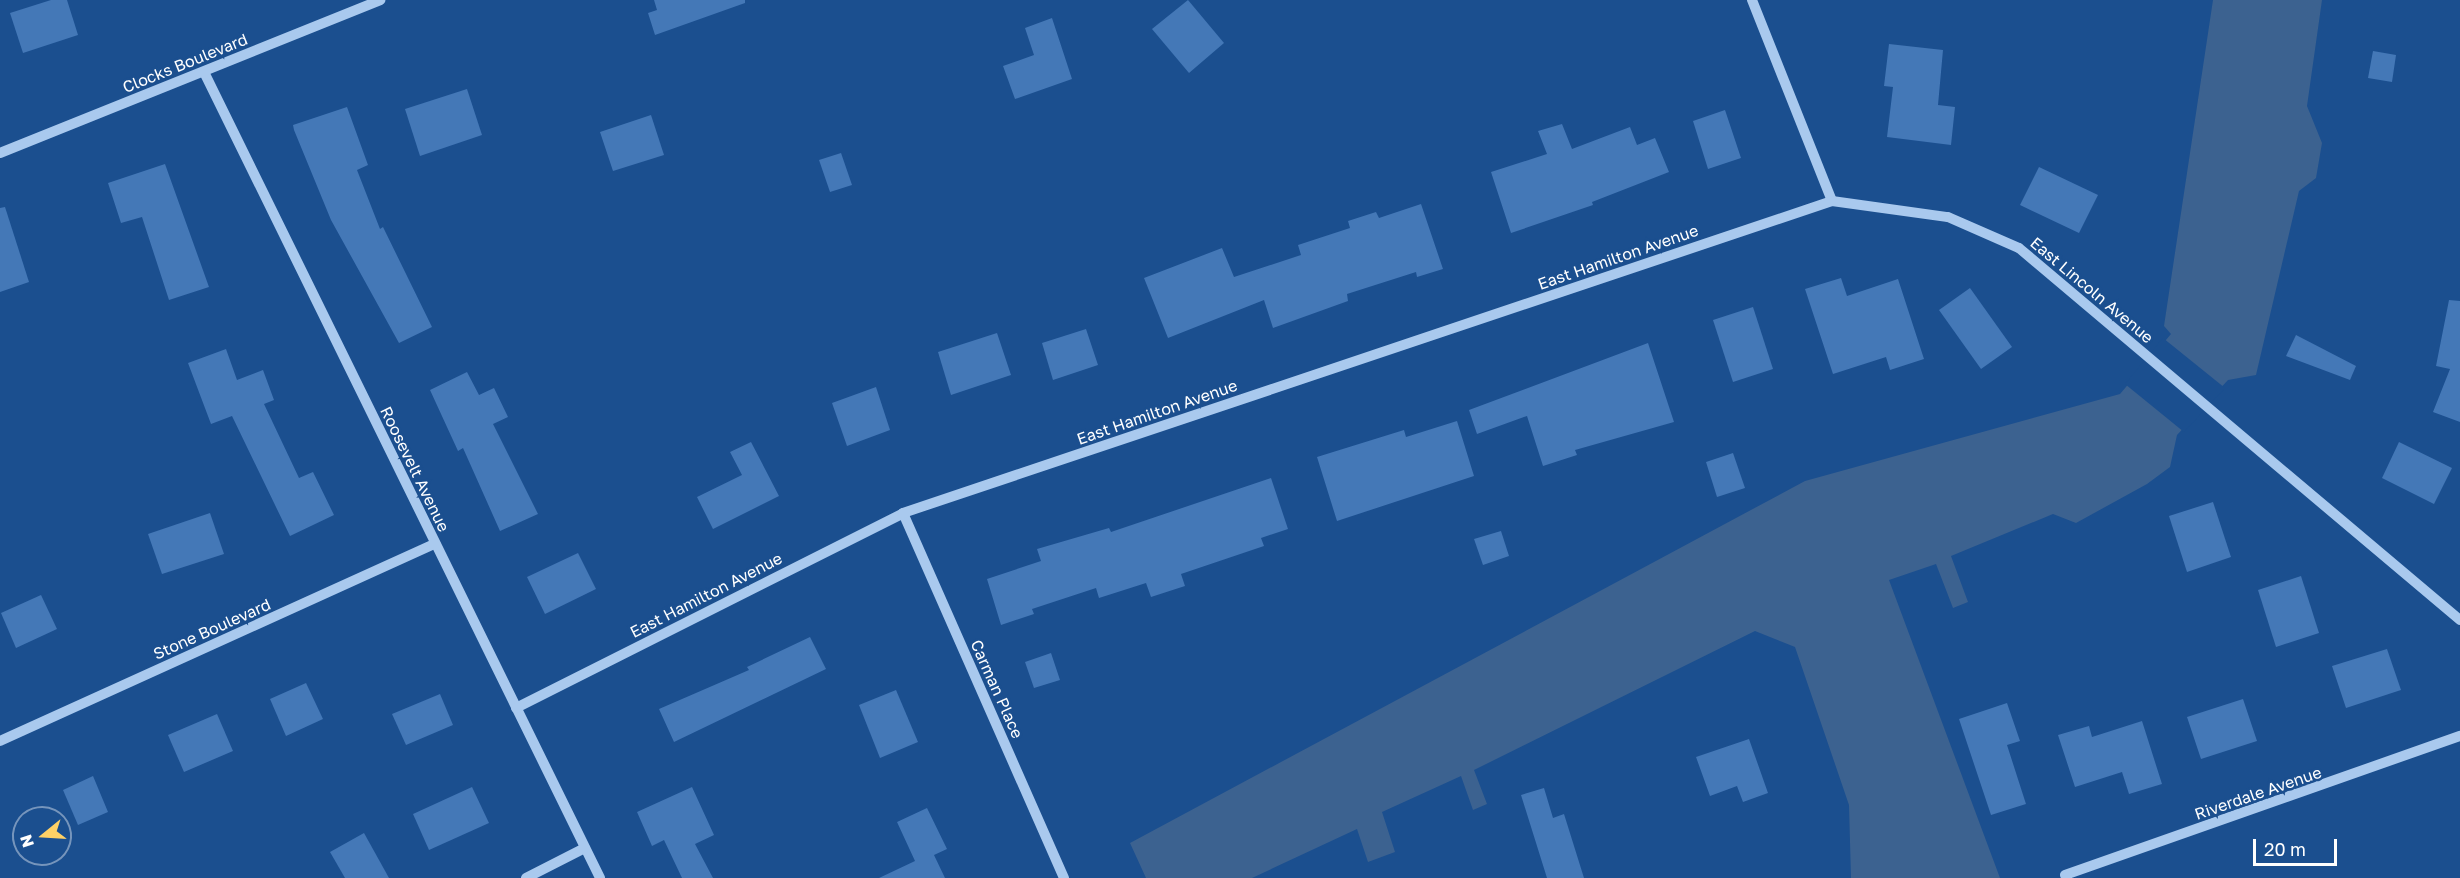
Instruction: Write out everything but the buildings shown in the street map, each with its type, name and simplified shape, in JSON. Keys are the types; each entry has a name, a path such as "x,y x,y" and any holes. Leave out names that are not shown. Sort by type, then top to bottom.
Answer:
{"street":[{"name":"Clocks Boulevard","path":"0,153 380,0"},
{"path":"1752,0 1832,201"},
{"name":"Roosevelt Avenue","path":"204,72 600,878"},
{"name":"East Lincoln Avenue","path":"1832,201 1948,216 2019,248 2460,620"},
{"name":"East Hamilton Avenue","path":"516,708 903,513 1832,201"},
{"name":"Carman Place","path":"903,513 1064,878"},
{"name":"Stone Boulevard","path":"0,741 435,544"},
{"name":"Riverdale Avenue","path":"2065,875 2460,736"},
{"path":"526,878 585,849"}],"water":[{"path":"2213,0 2322,0 2307,106 2322,143 2316,178 2299,191 2256,375 2228,380 2177,435 2170,467 2147,484 2076,523 2053,514 1951,556 1968,602 1953,608 1936,564 1889,580 2000,878 1851,878 1849,805 1795,647 1755,631 1474,770 1487,804 1473,810 1461,776 1382,812 1395,852 1368,862 1357,829 1252,878 1146,878 1130,843 1805,481 2120,394 2171,334 2164,326"}],"pier":[{"path":"2163,338 2225,388 2184,432 2125,384"}]}
